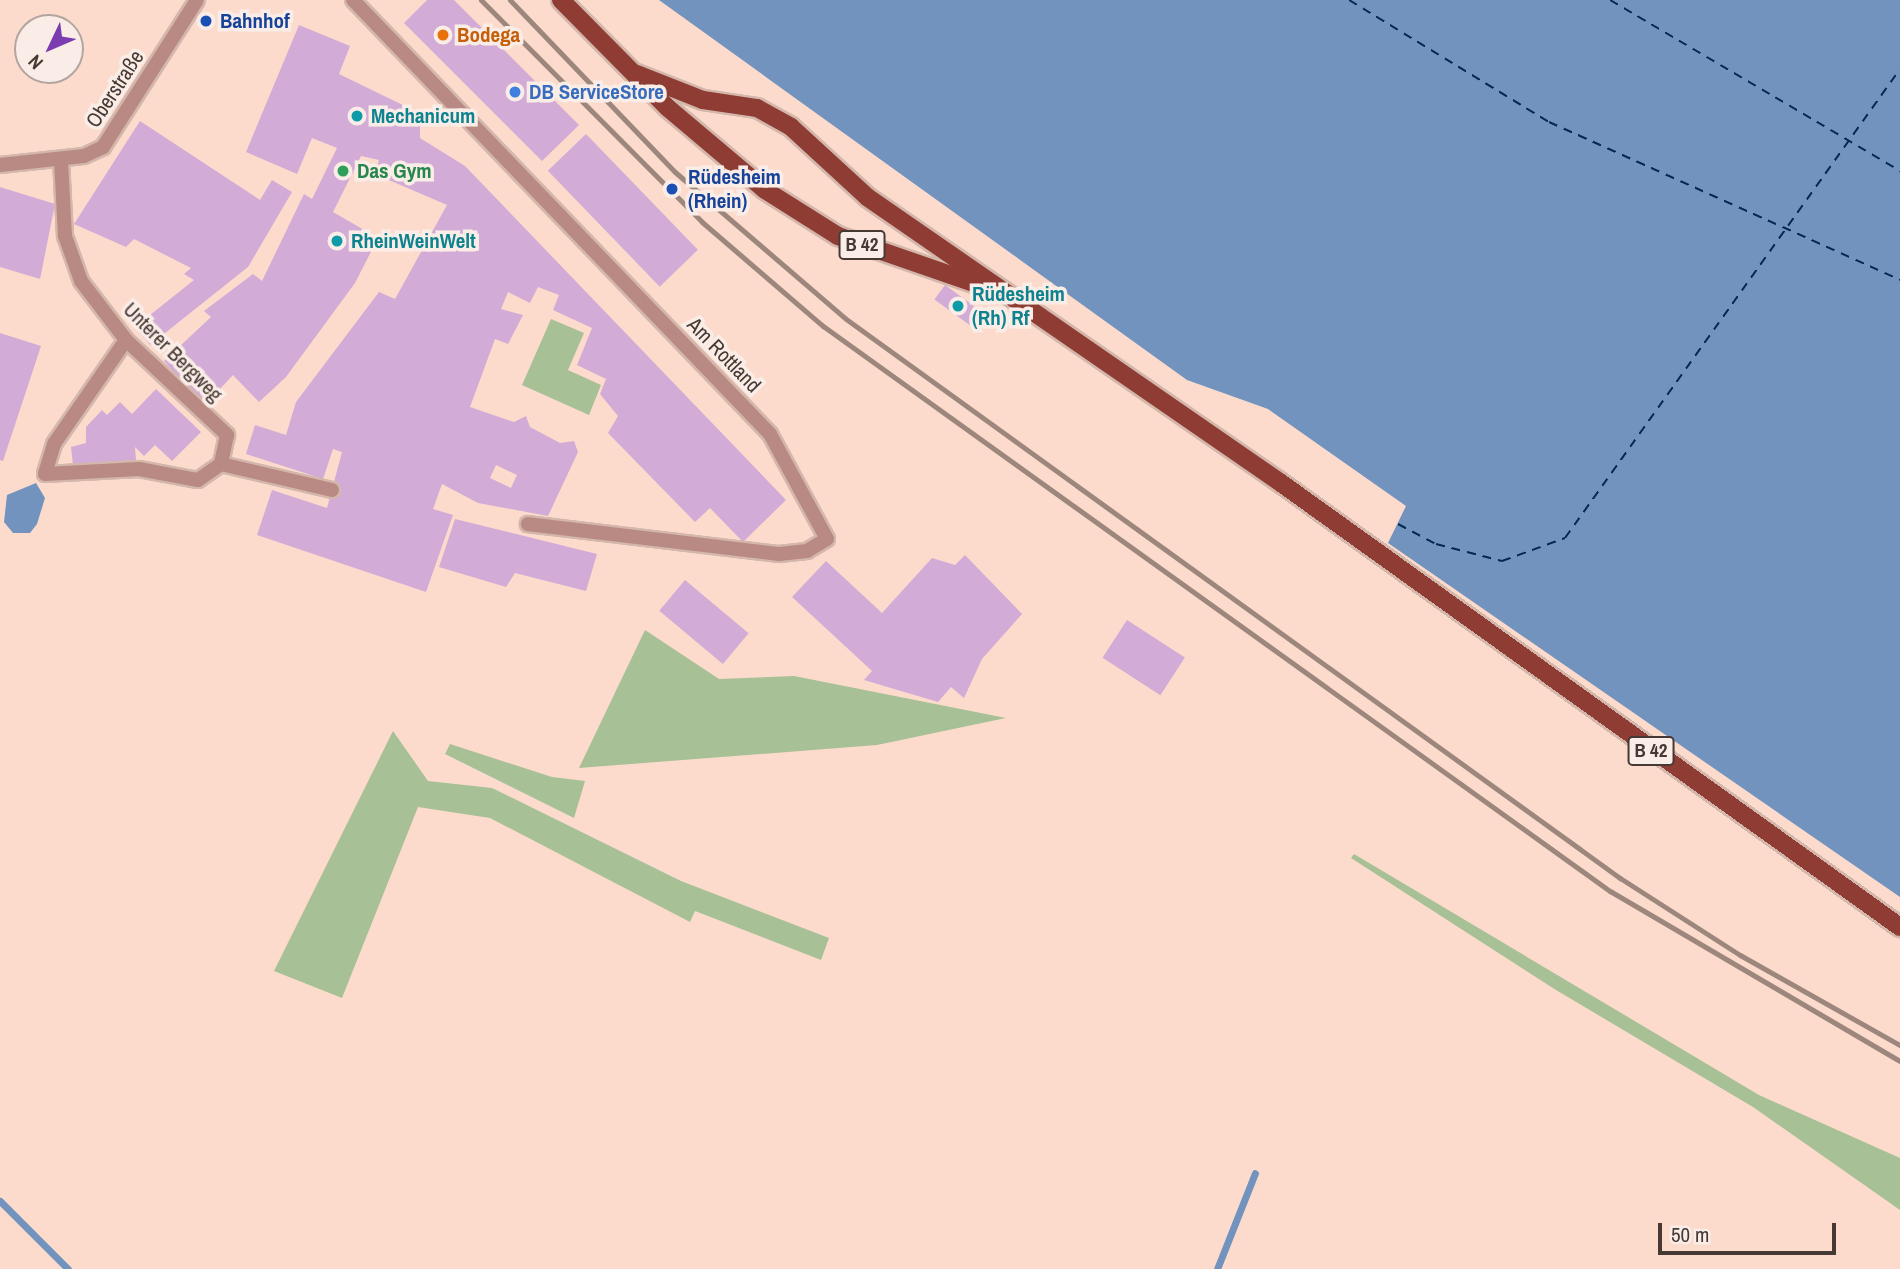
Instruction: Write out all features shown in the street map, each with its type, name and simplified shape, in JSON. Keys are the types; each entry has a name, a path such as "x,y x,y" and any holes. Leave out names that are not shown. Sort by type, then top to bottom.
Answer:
{"main road":[{"name":"B 42","path":"561,0 637,74 765,190 811,220 860,244 1020,301"},
{"name":"B 42","path":"637,74 679,93 773,115 867,197 1020,301 1900,927"}],"street":[{"name":"Oberstraße","path":"0,165 61,160 103,147 197,0"},
{"name":"Am Rottland","path":"353,0 770,434 827,540 807,551 779,554 528,524"},
{"name":"Unterer Bergweg","path":"61,160 72,260 92,300 126,340 227,435 221,464"},
{"path":"126,340 54,444 45,474 139,469 198,480 221,464 332,491"}],"green space":[{"path":"551,319 584,333 568,370 601,385 589,415 522,385"},
{"path":"645,630 719,679 794,676 1006,718 877,745 579,768"},
{"path":"393,731 428,781 492,788 681,881 829,938 821,960 695,911 690,922 490,818 418,807 342,998 274,971"},
{"path":"450,744 552,777 585,781 574,818 445,754"},
{"path":"1354,854 1759,1095 1900,1158 1900,1210 1753,1107 1556,990 1351,858"}],"water":[{"path":"659,0 1900,0 1900,897 1388,543 1406,506 1268,409 1187,380"},
{"path":"36,483 45,498 37,524 30,533 13,533 4,522 7,495"}],"building":[{"path":"427,0 454,0 579,125 542,161 404,23"},
{"path":"299,25 350,46 339,74 411,109 408,120 420,123 420,138 465,166 786,500 743,542 710,508 695,522 608,433 618,416 600,394 606,379 577,365 592,328 553,310 559,295 538,287 530,303 508,292 501,309 523,315 508,344 495,339 470,407 514,422 526,416 530,427 560,443 574,441 578,452 548,516 478,503 442,484 433,509 453,515 426,592 257,535 272,490 327,508 342,452 333,449 323,479 246,454 255,425 286,435 296,402 379,292 395,299 447,205 375,174 379,160 361,156 333,212 378,238 355,283 286,377 259,402 233,375 204,406 164,361 211,317 204,311 253,274 262,281 304,194 312,199 337,148 312,138 297,174 246,152","holes":["496,465 517,475 511,488 490,478"]},
{"path":"140,121 260,200 272,180 292,192 248,267 150,345 135,327 194,280 184,274 191,268 134,239 126,247 74,224"},
{"path":"586,134 698,250 660,287 548,171"},
{"path":"0,187 55,204 40,279 0,267"},
{"name":"Rüdesheim (Rh) Rf","path":"945,285 982,312 972,327 934,300"},
{"path":"0,333 41,346 3,461 0,460"},
{"path":"156,389 201,432 172,461 155,445 144,456 135,447 136,460 73,465 71,447 86,443 86,427 102,410 107,415 120,402 132,414"},
{"path":"455,519 597,554 586,591 515,573 506,587 439,567"},
{"path":"965,555 1022,614 982,659 964,698 951,687 938,702 864,680 872,671 792,597 826,561 882,613 932,558 955,565"},
{"path":"685,580 749,633 723,664 659,611"},
{"path":"1127,620 1185,658 1160,695 1102,658"}],"waterway":[{"path":"1217,1269 1255,1173"},
{"path":"0,1201 68,1269"}],"ferry route":[{"path":"1349,0 1549,122 1900,280"},
{"path":"1610,0 1900,171"},
{"path":"1398,524 1436,544 1502,561 1565,538 1900,69"}],"railway":[{"path":"481,0 702,222 823,326 1610,891 1900,1061"},
{"path":"510,0 675,172 846,319 1620,878 1740,955 1900,1045"}],"place":[{"name":"Bahnhof","path":"206,21"},
{"name":"Bodega","path":"443,35"},
{"name":"DB ServiceStore","path":"515,92"},
{"name":"Mechanicum","path":"357,116"},
{"name":"Das Gym","path":"343,171"},
{"name":"Rüdesheim (Rhein)","path":"672,189"},
{"name":"RheinWeinWelt","path":"337,241"},
{"name":"Rüdesheim (Rh) Rf","path":"958,306"}]}
